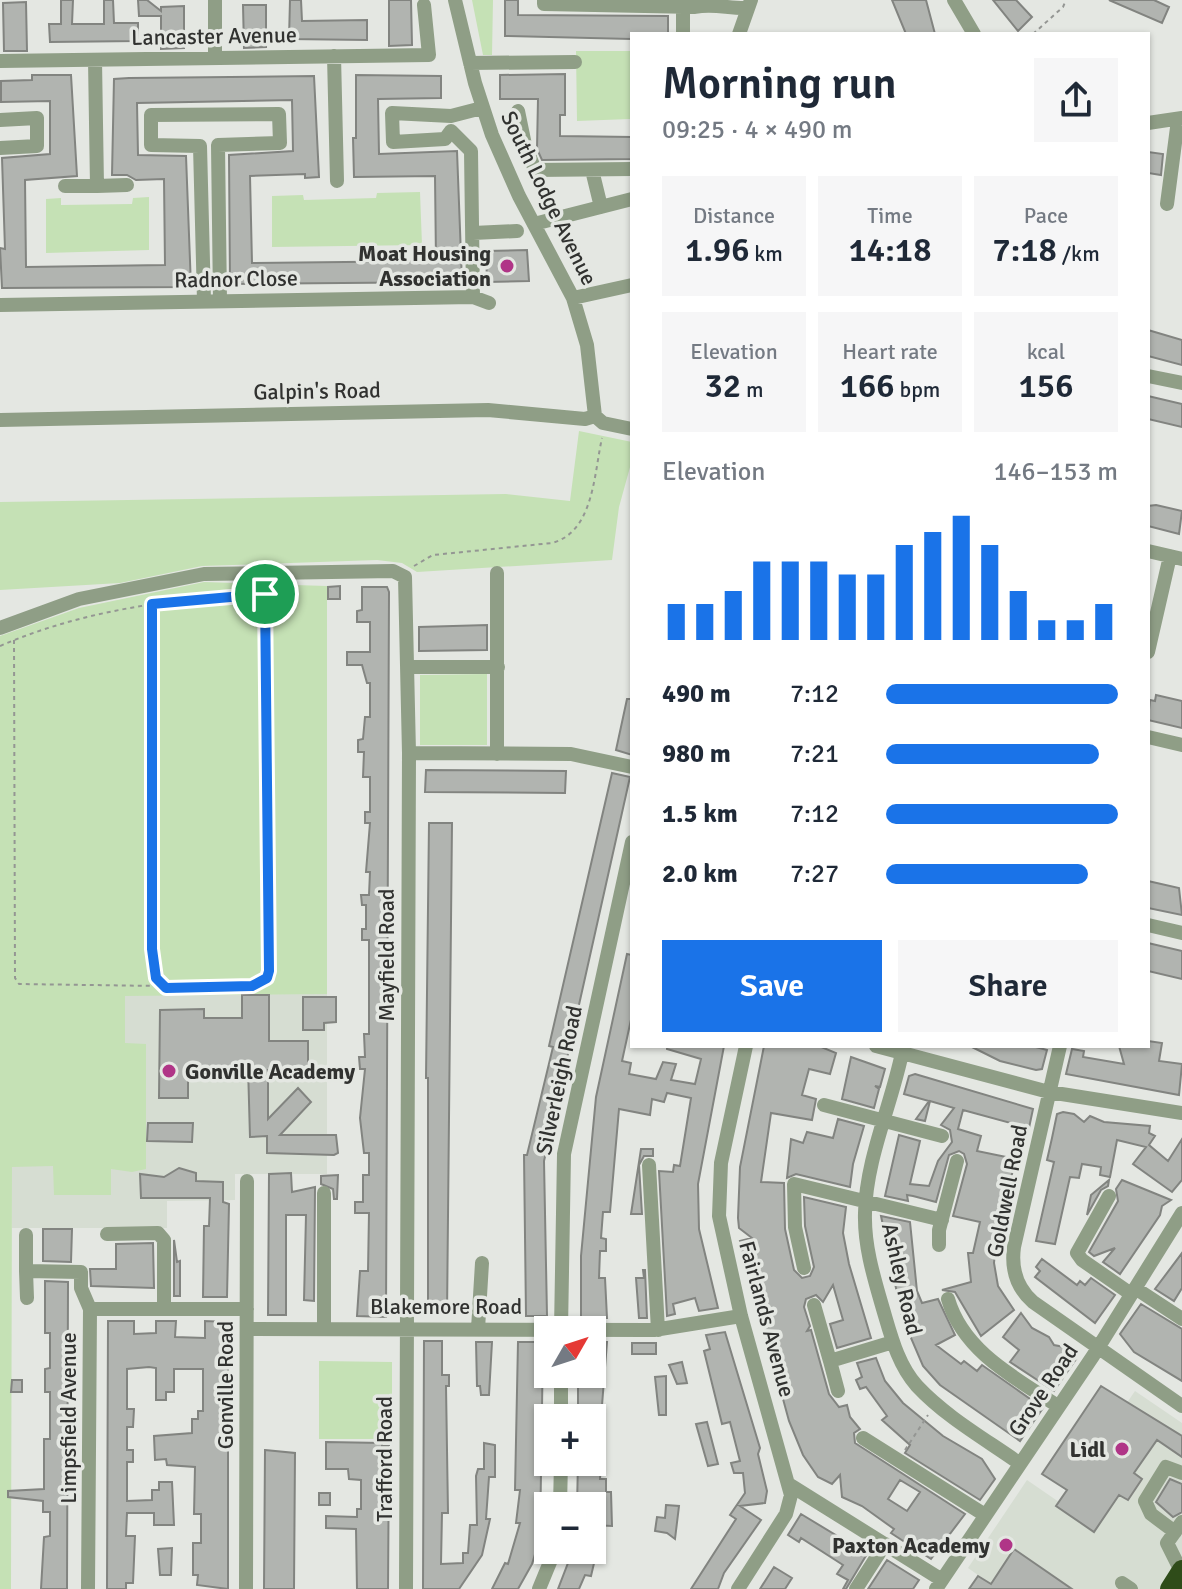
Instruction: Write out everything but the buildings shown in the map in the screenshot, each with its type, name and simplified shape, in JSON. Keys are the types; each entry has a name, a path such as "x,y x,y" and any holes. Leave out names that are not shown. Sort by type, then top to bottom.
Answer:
{"highway":[{"path":"1170,1589 1182,1571"}],"street":[{"path":"215,0 215,58"},
{"name":"South Lodge Avenue","path":"455,0 482,108 534,224 573,298 587,345 595,416"},
{"path":"544,0 544,4 573,2 683,7 711,1 726,9 750,4"},
{"path":"954,0 973,32"},
{"path":"740,32 750,4"},
{"name":"Lancaster Avenue","path":"0,61 429,55 424,5"},
{"path":"683,7 683,32"},
{"path":"334,56 337,181"},
{"path":"95,60 97,186"},
{"path":"470,63 575,62"},
{"path":"482,108 451,123 471,151 473,297 489,303"},
{"path":"518,111 525,145 535,170 630,169"},
{"path":"279,114 280,143 218,145 151,145 151,115 279,114"},
{"path":"0,120 37,118 37,146 0,148"},
{"path":"1150,123 1180,119 1167,204"},
{"path":"218,145 220,301"},
{"path":"200,146 204,301"},
{"path":"592,170 601,207"},
{"path":"65,186 127,185"},
{"path":"534,224 630,200"},
{"path":"473,233 517,231"},
{"path":"573,298 630,285"},
{"name":"Radnor Close","path":"0,305 473,297"},
{"path":"1150,376 1182,383"},
{"name":"Galpin's Road","path":"0,420 488,410 585,419 595,416 603,423 630,429"},
{"path":"1150,551 1176,557 1150,645"},
{"path":"0,628 79,599 204,574 393,571 406,580"},
{"path":"497,573 497,754"},
{"name":"Mayfield Road","path":"406,580 409,753 407,1329"},
{"path":"408,667 498,667"},
{"path":"1150,737 1182,745"},
{"path":"409,753 571,754 630,767"},
{"name":"Silverleigh Road","path":"561,1316 564,1154 630,851"},
{"path":"1150,925 1182,933"},
{"name":"Fairlands Avenue","path":"746,1048 727,1128 719,1198 724,1248 790,1485"},
{"path":"883,1048 1049,1092 1182,1113"},
{"name":"Goldwell Road","path":"1060,1048 1014,1247 1014,1272 1028,1298 1182,1406"},
{"name":"Ashley Road","path":"902,1053 866,1199 867,1247 893,1342 908,1375 936,1404 1019,1463"},
{"path":"824,1105 942,1136"},
{"path":"939,1245 957,1161"},
{"path":"649,1165 658,1330"},
{"name":"Gonville Road","path":"246,1589 247,1181"},
{"path":"804,1268 795,1227 794,1184 866,1199 942,1220"},
{"path":"324,1193 324,1329"},
{"path":"1109,1196 1077,1253 1182,1319"},
{"name":"Grove Road","path":"939,1584 1097,1349 1182,1213"},
{"path":"107,1234 158,1233 164,1240 164,1309"},
{"path":"26,1235 27,1298"},
{"path":"478,1329 482,1263"},
{"path":"26,1271 81,1272 81,1288 90,1309"},
{"path":"948,1299 964,1335 979,1350 1058,1406"},
{"path":"814,1305 838,1391"},
{"name":"Limpsfield Avenue","path":"88,1589 90,1309 247,1309"},
{"name":"Blakemore Road","path":"606,1329 658,1330 741,1316"},
{"name":"Blakemore Road","path":"247,1329 534,1328"},
{"name":"Trafford Road","path":"406,1589 407,1329"},
{"path":"830,1361 893,1342"},
{"path":"863,1438 985,1515"},
{"path":"1182,1473 1166,1467 1145,1501 1151,1514 1178,1527 1167,1543 1182,1571"},
{"path":"738,1589 786,1514 790,1485 885,1544 939,1584"},
{"path":"856,1589 885,1544"},
{"path":"539,1589 549,1564"}],"path":[{"path":"1035,32 1063,7 1066,0"},
{"path":"406,580 417,562 433,555 552,543 569,536 587,507 603,433"},
{"path":"14,640 15,978 19,984 252,986 267,978 269,971 265,573"},
{"path":"0,646 113,611 152,604 265,594"},
{"path":"152,604 152,949 160,986"},
{"path":"897,1460 936,1404"}],"shaded area":[{"name":"Gonville Academy","path":"327,994 327,1174 235,1174 235,1200 167,1201 167,1228 12,1228 12,995"},
{"path":"1135,1391 1182,1423 1182,1589 998,1589 968,1568 1027,1480 1059,1502"}],"green space":[{"path":"472,0 493,0 492,55 483,55"},
{"path":"576,51 630,51 630,119 577,121"},
{"path":"420,192 422,245 272,247 272,196 303,195 304,200 376,198 377,193"},
{"path":"149,197 149,250 46,253 46,199 61,198 61,205 132,204 133,198"},
{"path":"579,431 630,442 630,467 619,507 612,560 417,572 402,563 377,560 202,566 120,583 0,590 0,502 506,494 570,501"},
{"path":"204,582 327,586 327,994 125,996 125,1043 146,1044 146,1169 132,1172 111,1169 111,1195 54,1195 53,1166 12,1167 11,1589 0,1589 0,636 79,608"},
{"path":"487,674 487,745 420,745 420,675"},
{"path":"319,1361 392,1362 392,1439 319,1439"}],"place":[{"name":"Moat Housing Association","path":"507,266"},
{"name":"Gonville Academy","path":"169,1071"},
{"name":"Lidl","path":"1122,1449"},
{"name":"Paxton Academy","path":"1006,1545"}],"route":[{"path":"265,594 269,971 267,978 252,986 166,988 160,986 156,978 152,949 152,604 265,594"}]}
